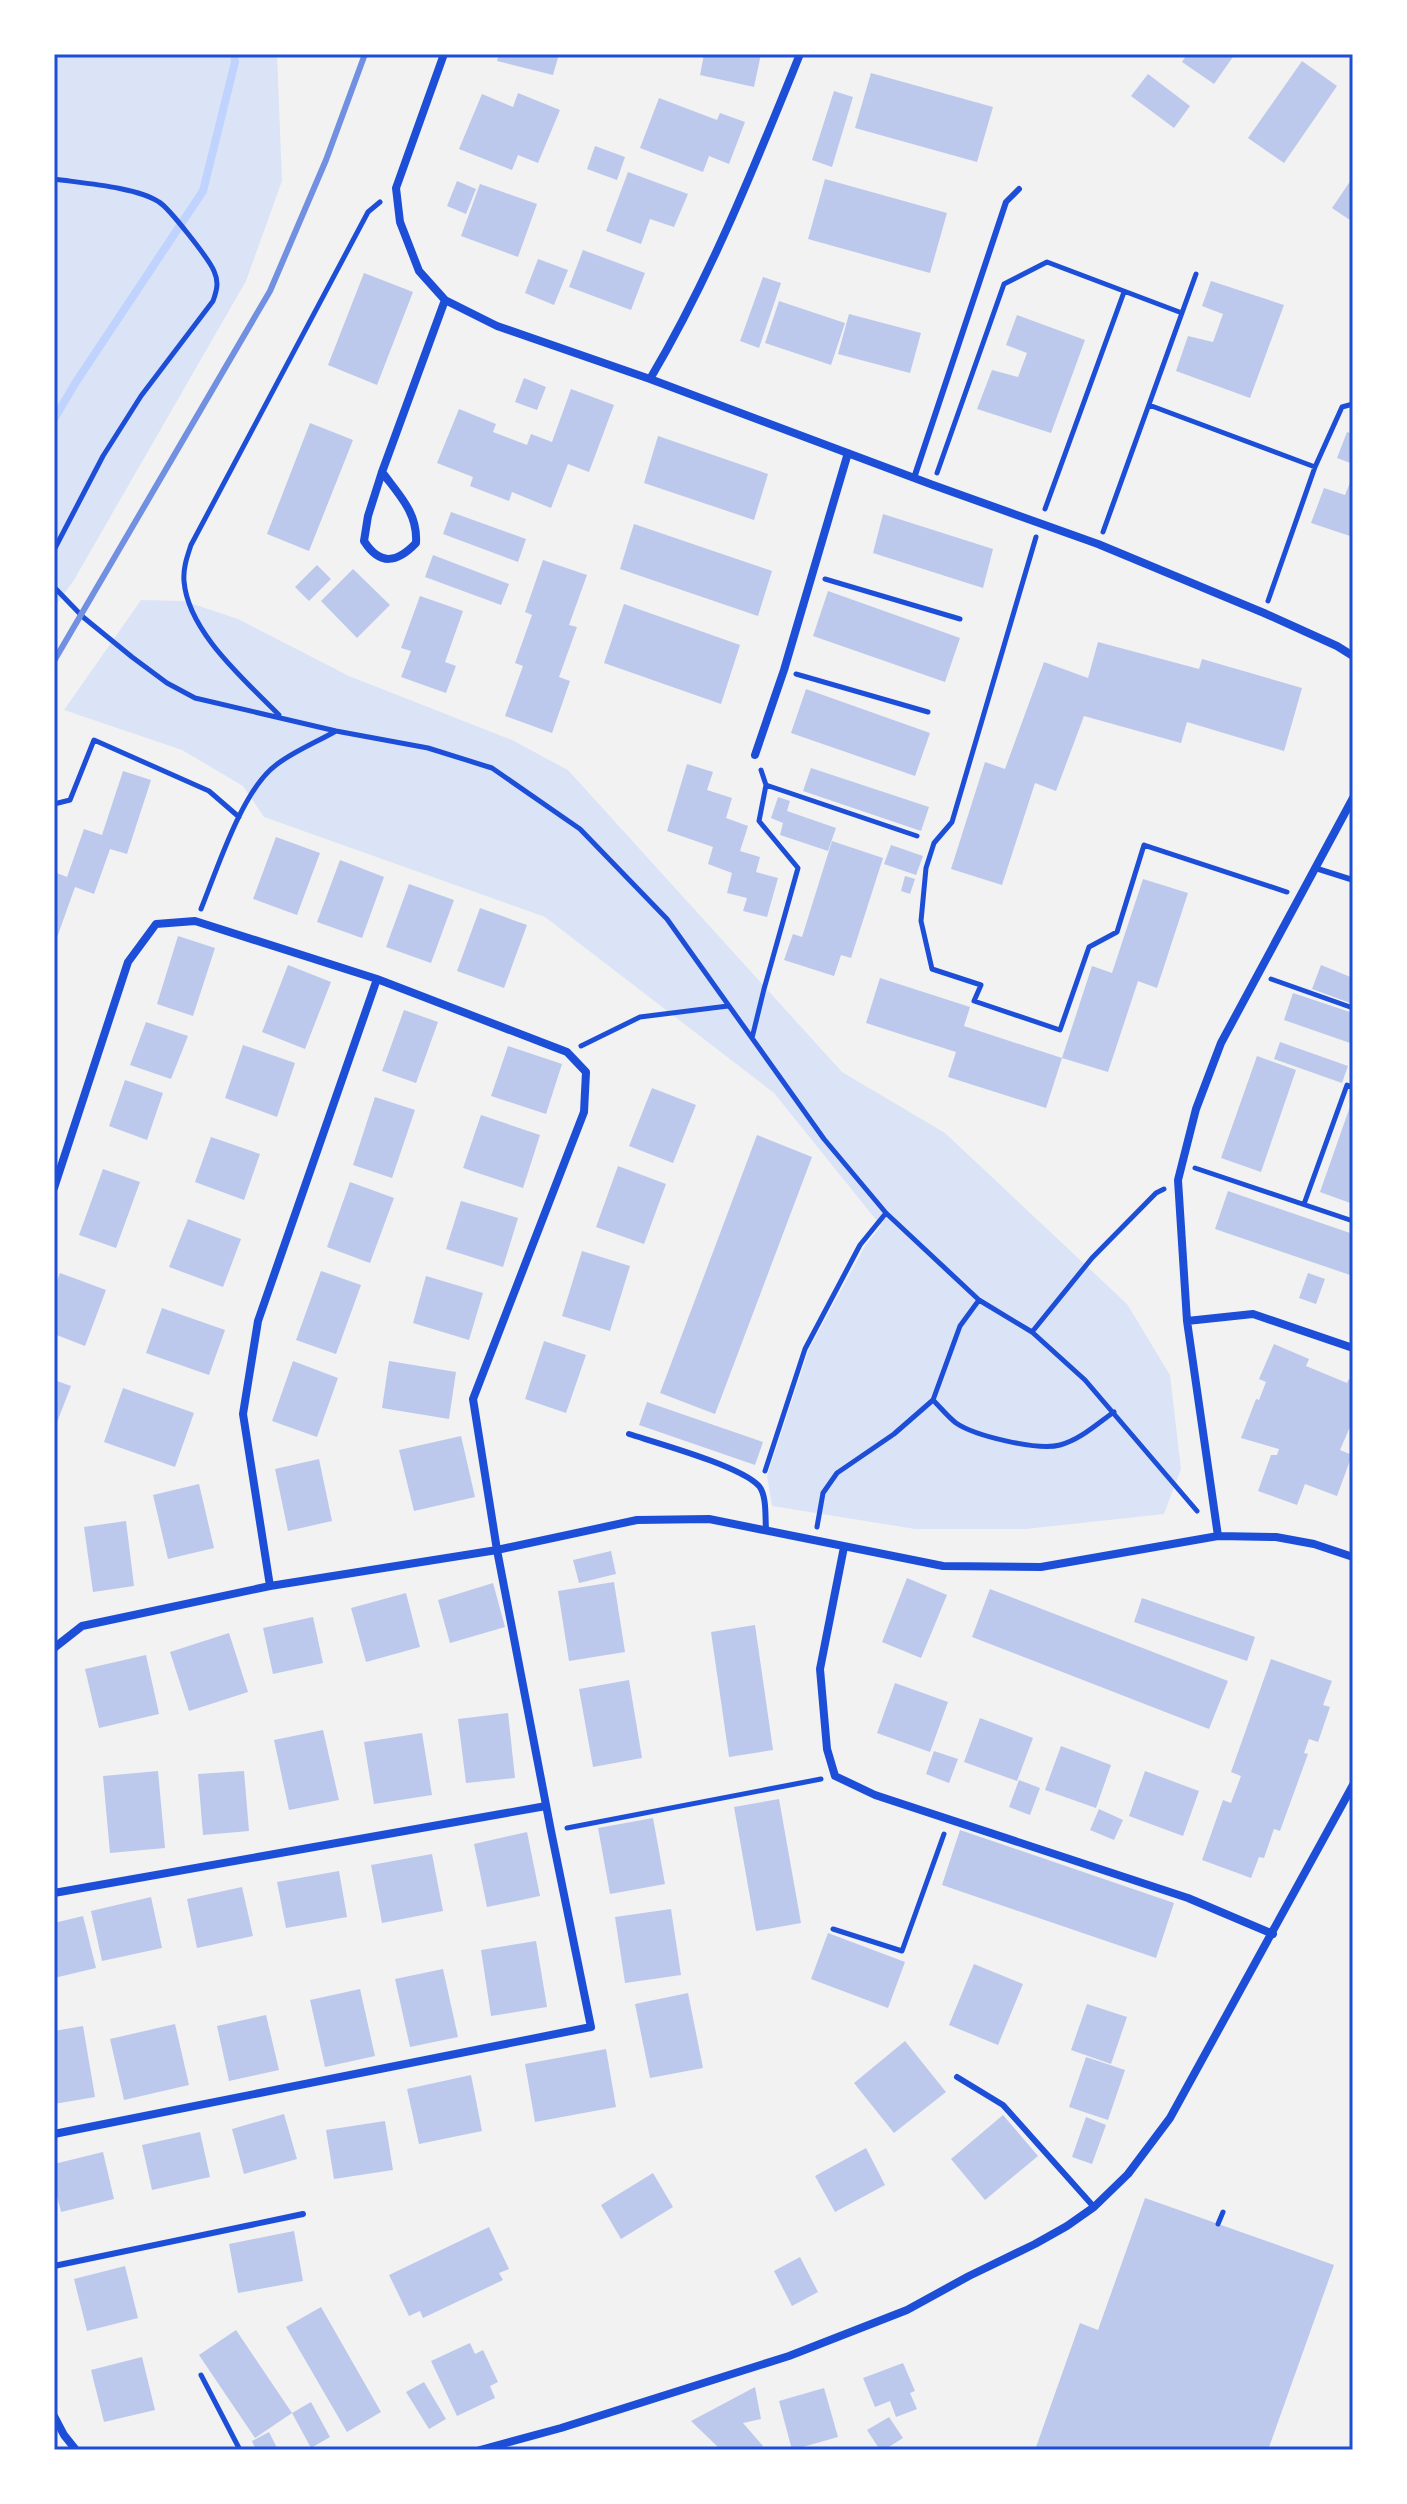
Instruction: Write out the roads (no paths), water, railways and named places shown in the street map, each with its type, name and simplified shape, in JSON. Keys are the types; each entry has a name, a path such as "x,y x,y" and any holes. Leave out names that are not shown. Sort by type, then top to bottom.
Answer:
{"street":[{"path":"444,54 396,188 400,222 419,271 445,300 497,326 1098,544 1264,613 1353,656"},
{"path":"650,379 688,311 751,175 800,54"},
{"path":"382,472 417,526 416,543 405,555 391,560 372,554 364,541 368,516 382,472 445,300"},
{"path":"755,755 784,670 848,453"},
{"path":"1218,1536 1187,1321 1178,1180 1196,1109 1221,1043 1353,798"},
{"path":"54,1188 128,962 156,924 195,921 377,979 567,1052 586,1072 584,1112 473,1399 497,1550 591,2027 54,2134"},
{"path":"270,1586 243,1414 258,1321 377,979"},
{"path":"1187,1321 1253,1314 1353,1348"},
{"path":"54,1648 82,1626 270,1586 497,1550 637,1520 709,1519 943,1566 1041,1567 1218,1536 1276,1537 1342,1551 1353,1557"},
{"path":"844,1547 820,1669 827,1749 835,1776 875,1795 1188,1898 1273,1934"},
{"path":"480,2450 789,2356 907,2310 1035,2244 1094,2207 1128,2174 1170,2118 1353,1785"},
{"path":"54,1893 546,1806"},
{"path":"54,2416 76,2450"}],"lane":[{"path":"914,478 1006,202 1019,189"},
{"path":"1315,868 1353,880"},
{"path":"629,1434 736,1470 760,1487 766,1529"},
{"path":"957,2077 1003,2105 1094,2207"},
{"path":"54,2266 303,2214"}],"waterway":[{"path":"54,419 203,191 235,62 234,54"}],"railway":[{"path":"54,661 270,291 326,160 365,54"}]}
